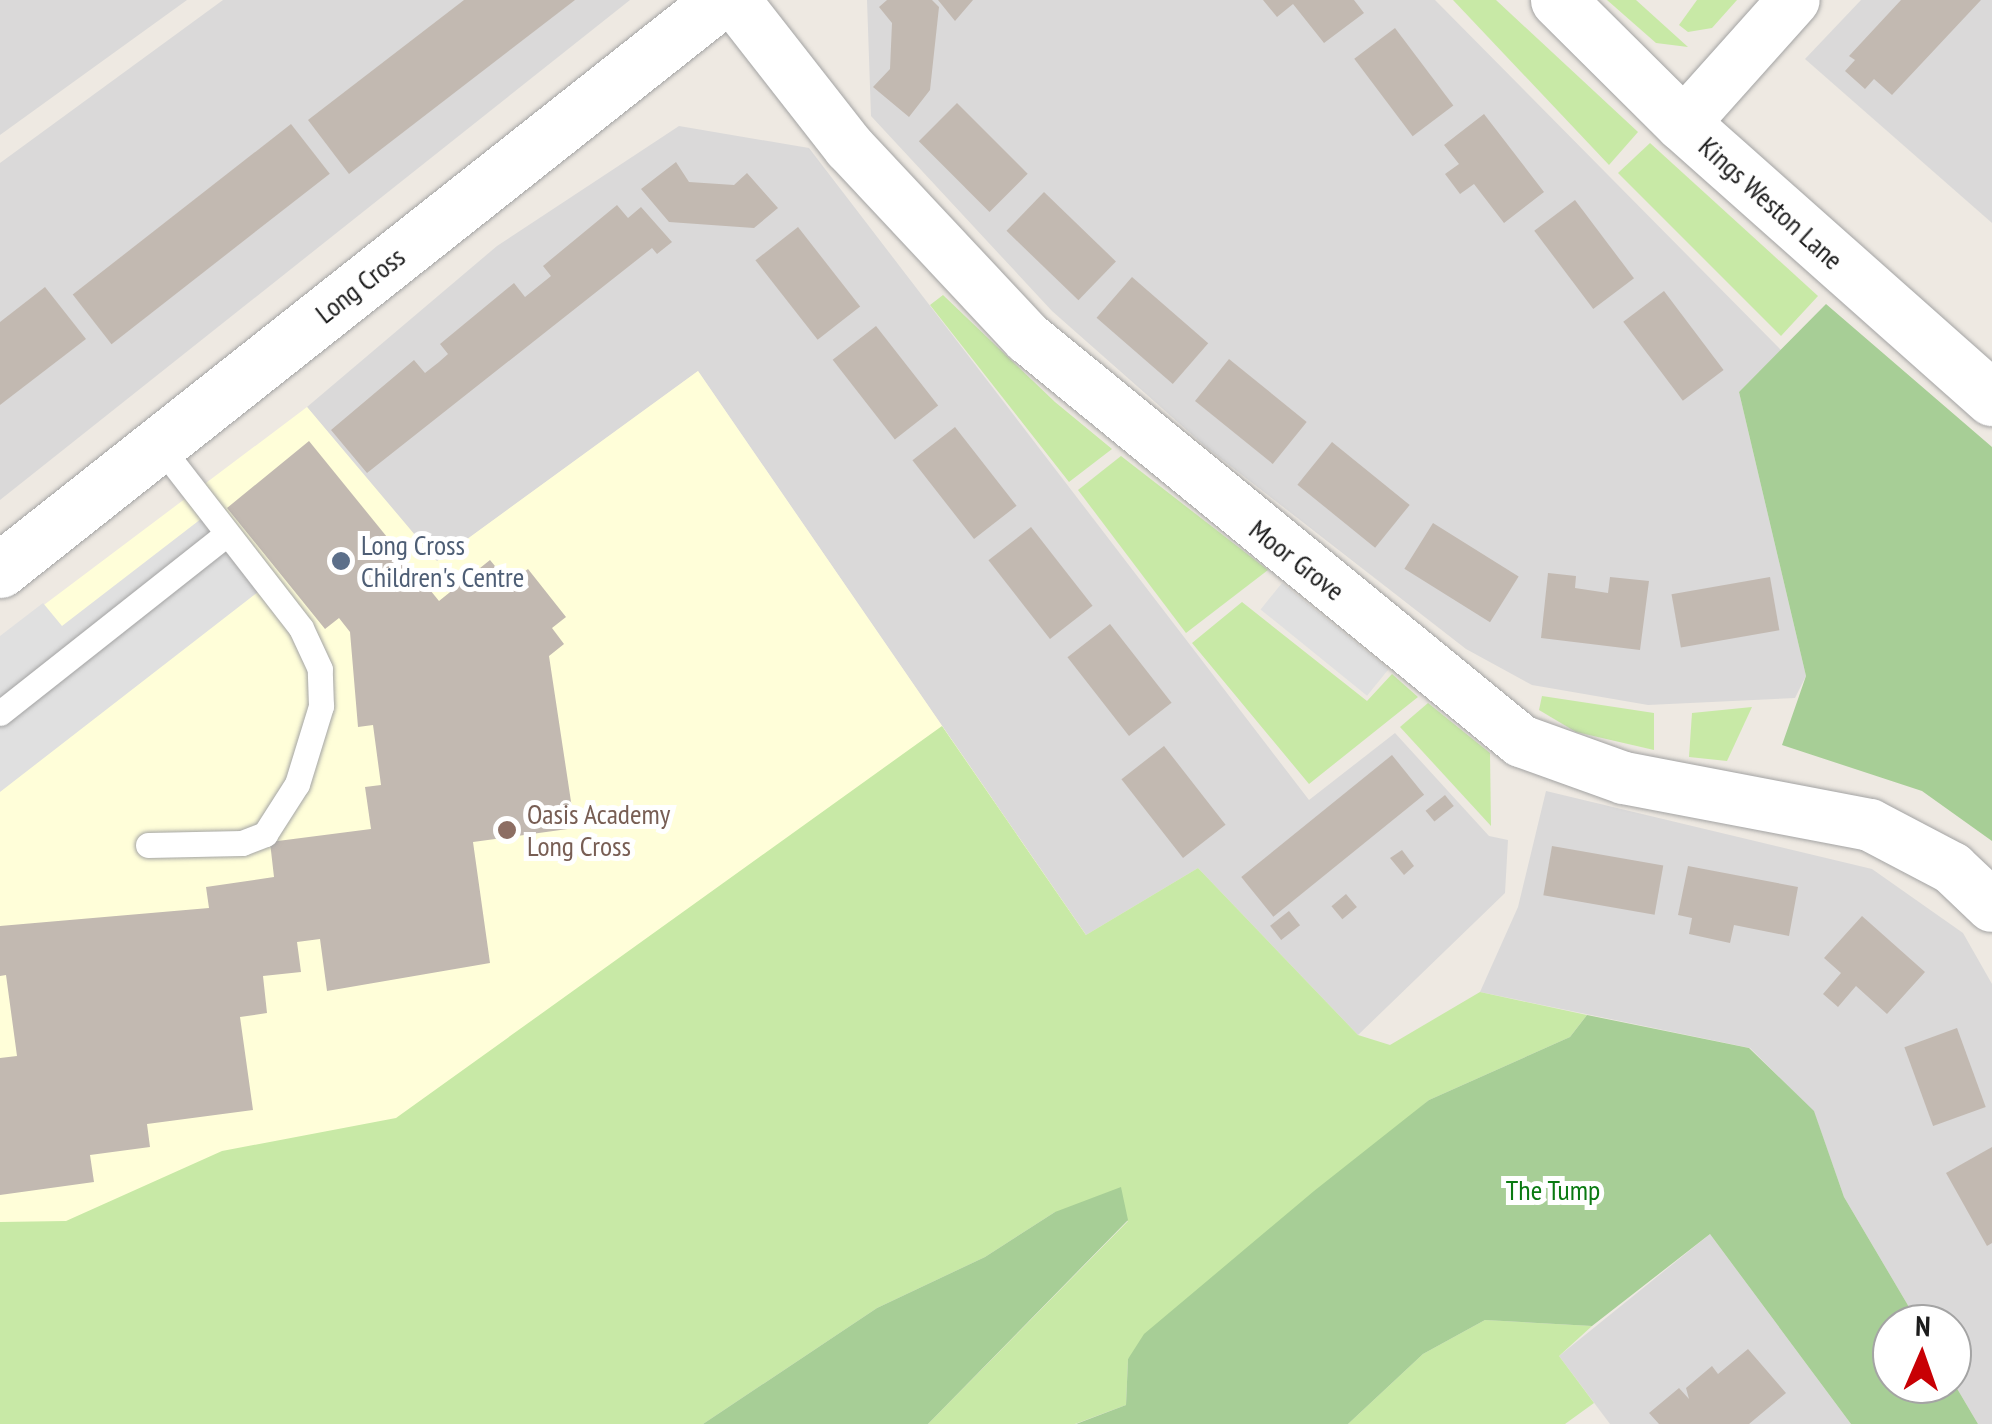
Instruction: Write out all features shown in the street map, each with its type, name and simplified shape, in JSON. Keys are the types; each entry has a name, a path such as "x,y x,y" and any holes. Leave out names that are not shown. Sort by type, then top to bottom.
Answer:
{"street":[{"name":"Long Cross","path":"0,570 721,0"},
{"name":"Moor Grove","path":"734,0 849,148 1028,338 1521,741 1624,778 1870,825 1952,868 1992,906"},
{"name":"Kings Weston Lane","path":"1558,0 1682,124 1992,398"},
{"path":"1682,124 1794,0"}],"lane":[{"path":"148,845 242,844 265,834 312,750 320,669 301,628 159,445"},
{"path":"0,713 227,534"}],"shaded area":[{"path":"0,0 187,0 0,135"},
{"path":"223,0 630,0 0,500 0,163"},
{"path":"867,0 1435,0 1781,350 1739,392 1806,676 1795,698 1648,705 1532,685 1466,649 1206,447 1052,311 871,116"},
{"path":"1861,0 1992,0 1992,223 1805,59"},
{"path":"679,126 809,148 1309,800 1395,733 1489,836 1508,840 1505,893 1358,1035 1198,868 1086,935 698,371 436,562 307,407 497,246"},
{"name":"Oasis Academy Long Cross","path":"698,371 1086,935 0,1424 0,638 307,407 437,561"},
{"path":"210,512 267,585 0,792 0,636 43,603 62,626"},
{"path":"1282,583 1388,669 1367,696 1261,609"},
{"path":"1546,791 1872,869 1963,933 1992,984 1992,1424 1978,1424 1966,1404 1972,1404 1972,1304 1907,1304 1844,1197 1814,1112 1750,1048 1480,992 1518,907"},
{"path":"1710,1234 1851,1424 1610,1424 1559,1356"}],"green space":[{"path":"1453,0 1496,0 1638,132 1609,165"},
{"path":"1607,0 1636,0 1688,47 1656,43"},
{"path":"1697,0 1737,0 1712,28 1688,32 1679,25"},
{"path":"1650,143 1818,296 1781,336 1618,173"},
{"path":"943,295 1055,402 1112,449 1069,482 930,305"},
{"path":"1826,304 1992,447 1992,841 1922,791 1782,745 1806,676 1739,392"},
{"path":"1121,456 1268,570 1186,633 1078,490"},
{"path":"1242,602 1367,701 1392,674 1418,697 1309,784 1192,643"},
{"path":"1542,696 1654,713 1654,750 1576,732 1539,710"},
{"path":"1428,703 1490,753 1491,826 1400,727"},
{"path":"1752,707 1727,761 1689,757 1692,713"},
{"path":"942,726 1086,935 1198,868 1358,1035 1390,1045 1480,992 1587,1015 1570,1037 1429,1100 1128,1359 1126,1405 1075,1424 928,1424 1128,1221 1055,1212 985,1257 877,1308 703,1424 0,1424 0,1222 66,1221 222,1151 396,1118"},
{"name":"The Tump","path":"1587,1015 1749,1048 1814,1111 1844,1197 1907,1304 1872,1304 1872,1404 1966,1404 1978,1424 1851,1424 1710,1234 1592,1326 1485,1320 1423,1354 1348,1424 1076,1424 1126,1405 1128,1359 1144,1334 1429,1100 1570,1037"},
{"path":"1121,1187 1128,1220 928,1424 703,1424 877,1308 985,1257 1055,1212"},
{"path":"1485,1320 1592,1326 1559,1356 1594,1403 1565,1424 1348,1424 1423,1354"}],"building":[{"path":"464,0 575,0 349,174 308,120"},
{"path":"887,0 932,0 939,7 930,90 909,117 873,87 890,69 892,23 879,7"},
{"path":"938,0 973,0 955,21"},
{"path":"1263,0 1354,0 1364,13 1324,43 1293,4 1277,17"},
{"path":"1901,0 1981,0 1892,95 1874,79 1865,89 1845,71 1855,60 1849,56"},
{"path":"1395,28 1453,105 1413,136 1354,59"},
{"path":"957,103 1028,174 990,212 919,141"},
{"path":"1484,114 1544,192 1504,223 1474,184 1460,194 1445,174 1459,164 1444,145"},
{"path":"291,124 330,174 112,344 73,295"},
{"path":"676,162 689,182 734,185 747,173 778,208 754,228 669,222 641,189"},
{"path":"1044,192 1116,261 1078,300 1006,231"},
{"path":"1575,200 1634,278 1593,309 1534,231"},
{"path":"617,205 628,218 641,207 672,242 657,254 652,248 367,473 331,430 414,360 425,373 439,362 448,354 440,344 514,283 525,297 551,276 543,266"},
{"path":"798,227 860,307 818,340 755,260"},
{"path":"1132,277 1208,343 1173,384 1097,318"},
{"path":"45,287 86,339 0,405 0,322"},
{"path":"1664,291 1724,370 1683,401 1623,322"},
{"path":"876,326 938,406 895,439 833,360"},
{"path":"1229,359 1307,422 1273,464 1195,401"},
{"path":"955,427 1017,506 974,539 912,460"},
{"path":"309,441 439,601 490,560 509,583 528,569 566,617 552,628 564,644 549,656 575,828 473,842 490,963 327,991 320,939 297,942 301,972 263,976 267,1013 240,1017 253,1110 147,1124 150,1147 90,1155 94,1182 0,1195 0,1058 17,1056 6,975 0,976 0,926 209,908 206,887 274,877 270,842 371,829 365,787 381,785 373,725 358,727 350,632 339,618 325,629 227,508"},
{"path":"1332,442 1410,505 1375,548 1297,485"},
{"path":"1433,523 1519,577 1490,622 1404,569"},
{"path":"1031,527 1093,606 1050,639 988,560"},
{"path":"1548,573 1576,576 1575,588 1608,593 1610,577 1649,581 1640,650 1541,638"},
{"path":"1770,577 1779,630 1681,648 1672,594"},
{"path":"1110,624 1172,703 1129,736 1067,657"},
{"path":"1164,746 1226,825 1183,858 1121,779"},
{"path":"1392,755 1424,795 1273,917 1241,877"},
{"path":"1445,795 1454,806 1434,822 1426,811"},
{"path":"1552,846 1663,866 1655,915 1543,895"},
{"path":"1402,850 1414,866 1404,875 1390,858"},
{"path":"1688,866 1798,887 1789,936 1734,925 1730,943 1689,934 1692,918 1678,915"},
{"path":"1346,894 1357,907 1342,919 1331,906"},
{"path":"1289,911 1300,925 1281,940 1270,926"},
{"path":"1862,916 1925,972 1887,1014 1856,986 1838,1007 1823,994 1841,973 1824,958"},
{"path":"1957,1028 1986,1107 1933,1126 1904,1047"},
{"path":"1992,1147 1992,1243 1987,1246 1946,1173"},
{"path":"1748,1349 1786,1393 1749,1424 1659,1424 1649,1413 1679,1388 1689,1399 1686,1388 1712,1366 1718,1374"}],"place":[{"name":"Long Cross Children's Centre","path":"341,561"},
{"name":"Oasis Academy Long Cross","path":"507,830"}]}
